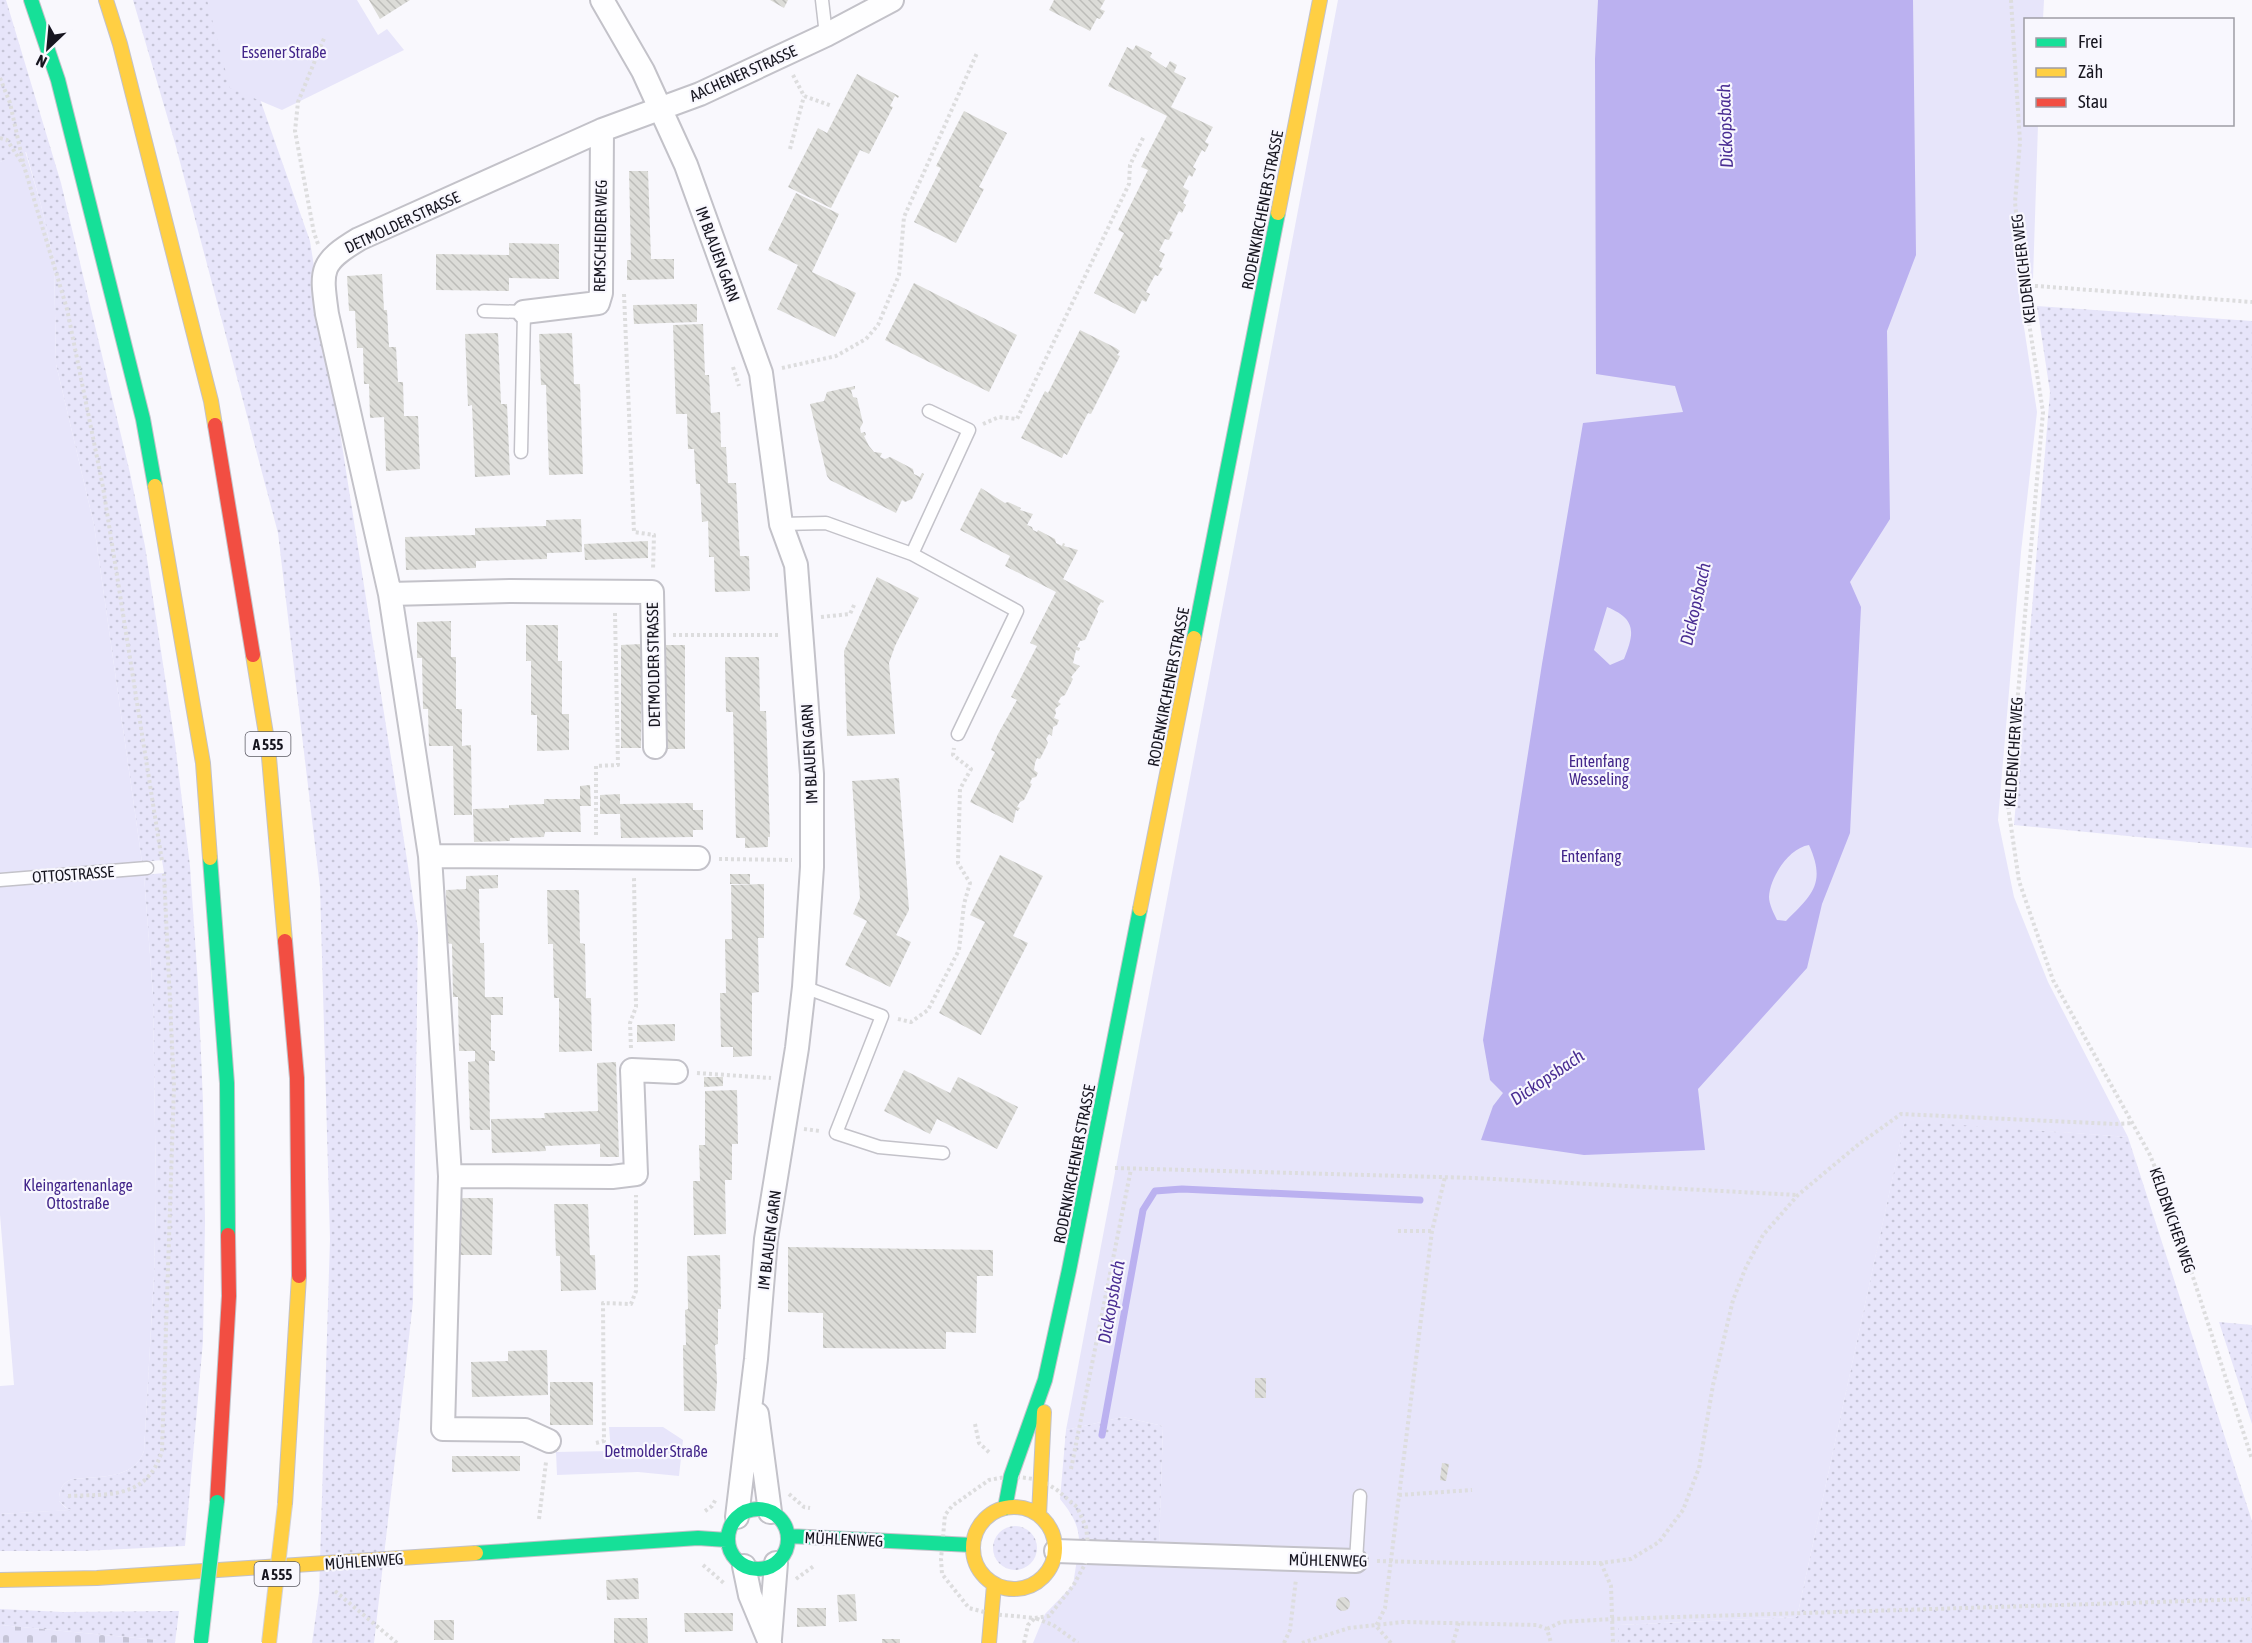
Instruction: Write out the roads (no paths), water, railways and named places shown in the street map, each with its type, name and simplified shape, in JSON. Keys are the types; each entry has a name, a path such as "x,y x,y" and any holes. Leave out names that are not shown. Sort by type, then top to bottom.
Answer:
{"main road":[{"path":"31,0 58,80 143,419 203,763 227,1083 229,1296 217,1502 201,1642"},
{"name":"A 555","path":"106,0 120,44 211,401 268,746 297,1078 299,1293 285,1504 269,1643"},
{"name":"RODENKIRCHENER STRASSE","path":"1005,1508 1011,1476 1045,1380 1091,1164 1320,0"},
{"name":"RODENKIRCHENER STRASSE","path":"1039,1515 1045,1380"},
{"path":"1005,1508 1028,1509 1039,1515 1052,1530 1056,1551 1052,1566 1038,1582 1021,1594 994,1585 984,1577 975,1563 972,1545 981,1523 995,1511 1005,1508"},
{"path":"770,1512 757,1509 737,1516 729,1527 727,1540 734,1559 744,1566 758,1570 776,1563"},
{"name":"MÜHLENWEG","path":"770,1512 783,1522 788,1536 786,1551 776,1563"},
{"name":"MÜHLENWEG","path":"788,1536 972,1545"},
{"name":"MÜHLENWEG","path":"0,1580 97,1578 687,1539 727,1540"},
{"path":"989,1643 994,1585"}],"street":[{"name":"IM BLAUEN GARN","path":"602,0 643,71 686,165 761,373 781,524 796,565 812,774 812,867 804,987 797,1048 766,1239 753,1386 737,1516"},
{"name":"AACHENER STRASSE","path":"660,109 700,94 783,56 892,0"},
{"name":"DETMOLDER STRASSE","path":"549,1441 525,1430 442,1429 450,1176 430,856 390,594 327,314 322,281 327,264 339,251 359,239 602,130 660,109"},
{"name":"REMSCHEIDER WEG","path":"524,312 598,303 601,293 602,130"},
{"name":"DETMOLDER STRASSE","path":"390,594 510,591 652,592 655,747"},
{"path":"430,856 698,858"},
{"path":"450,1176 612,1177 636,1174 632,1070 676,1072"},
{"name":"IM BLAUEN GARN","path":"753,1386 770,1512"},
{"name":"MÜHLENWEG","path":"1056,1551 1356,1561"},
{"path":"770,1642 776,1563"},
{"path":"744,1566 750,1596 770,1642"}],"lane":[{"path":"822,0 826,35"},
{"name":"REMSCHEIDER WEG","path":"484,310 524,312"},
{"path":"521,452 524,312"},
{"path":"912,554 969,430 929,411"},
{"path":"781,524 826,524 912,554 1017,611 958,734"},
{"name":"OTTOSTRASSE","path":"0,879 147,868"},
{"path":"804,987 882,1016 836,1133 879,1147 943,1153"},
{"path":"1356,1561 1359,1496"}],"water":[{"path":"1598,0 1913,0 1916,255 1887,331 1890,519 1850,582 1861,607 1850,833 1822,904 1807,968 1698,1089 1705,1150 1584,1155 1481,1140 1493,1106 1503,1093 1490,1080 1483,1040 1542,664 1583,423 1683,412 1675,386 1596,374 1595,59","holes":["1607,607 1623,616 1628,622 1631,634 1624,659 1610,665 1594,650","1809,845 1816,869 1814,887 1810,895 1786,921 1777,920 1769,900 1773,881 1788,857"]}],"waterway":[{"name":"Dickopsbach","path":"1102,1435 1143,1210 1155,1191 1182,1189 1420,1200"}],"park label":[{"name":"Essener Straße","path":"284,52"},
{"name":"Entenfang Wesseling","path":"1599,770"},
{"name":"Entenfang","path":"1591,856"},
{"name":"Kleingartenanlage Ottostraße","path":"78,1194"},
{"name":"Detmolder Straße","path":"656,1451"}]}
